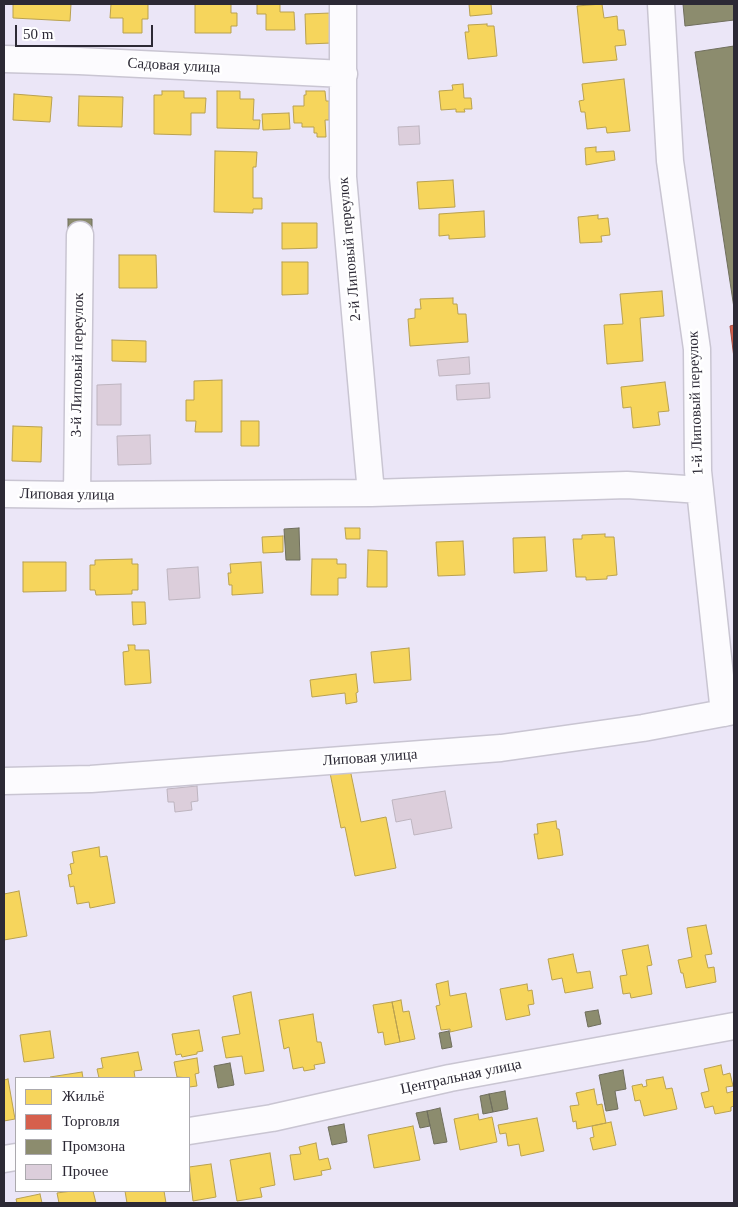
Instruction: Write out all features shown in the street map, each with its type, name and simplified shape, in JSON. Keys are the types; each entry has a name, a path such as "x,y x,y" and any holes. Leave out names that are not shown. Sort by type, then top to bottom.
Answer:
{"street":[{"name":"2-й Липовый переулок","path":"343,4 343,177 371,493"},
{"name":"1-й Липовый переулок","path":"661,4 670,160 697,349 698,471 729,712"},
{"name":"Садовая улица","path":"4,59 88,61 344,74"},
{"name":"3-й Липовый переулок","path":"77,495 80,236"},
{"name":"Липовая улица","path":"4,494 371,493 627,485 700,490"},
{"name":"Липовая улица","path":"4,781 91,779 501,748 643,728 729,712"},
{"name":"Центральная улица","path":"190,1131 272,1118 450,1078 734,1026"}],"building: Жильё":[{"path":"13,4 71,4 70,21 13,18"},
{"path":"111,4 148,4 148,19 142,19 142,33 123,33 123,18 110,18"},
{"path":"195,4 231,4 231,13 237,13 237,26 231,26 231,33 195,33"},
{"path":"257,4 280,4 280,12 294,12 295,30 266,30 266,14 257,14"},
{"path":"469,4 491,4 492,14 470,16"},
{"path":"602,4 604,18 617,16 618,30 624,30 626,45 615,46 617,60 583,63 577,6"},
{"path":"331,13 332,43 306,44 305,14"},
{"path":"487,24 487,26 494,26 497,56 468,59 465,32 469,32 468,25"},
{"path":"624,79 630,131 607,133 606,127 587,129 585,112 581,112 579,101 584,100 582,84"},
{"path":"463,84 464,98 471,98 472,109 464,109 465,112 456,112 456,109 441,110 439,91 453,90 452,85"},
{"path":"162,91 184,91 184,98 206,98 205,113 191,113 191,135 154,134 154,95 162,95"},
{"path":"217,91 240,91 240,99 254,99 253,120 260,120 259,129 217,128"},
{"path":"306,91 325,91 326,101 329,101 329,120 325,120 326,137 317,137 317,133 314,133 314,127 302,127 302,123 294,123 293,106 304,106"},
{"path":"14,94 52,97 50,122 13,120"},
{"path":"79,96 123,97 122,127 78,126"},
{"path":"289,113 290,129 263,130 262,114"},
{"path":"596,147 596,152 614,151 615,160 586,165 585,148"},
{"path":"215,151 257,152 256,167 253,167 253,198 262,198 262,209 253,209 253,213 214,212"},
{"path":"453,180 455,207 419,209 417,182"},
{"path":"484,211 485,237 449,239 449,235 439,236 439,214"},
{"path":"598,215 598,219 608,218 610,235 601,236 602,242 580,243 578,217"},
{"path":"282,223 317,223 317,248 282,249"},
{"path":"119,255 156,255 157,288 119,288"},
{"path":"282,262 308,262 308,294 282,295"},
{"path":"662,291 664,316 640,318 643,361 607,364 604,325 623,324 620,294"},
{"path":"453,298 453,304 457,304 458,314 466,314 468,342 410,346 408,319 415,318 415,309 421,309 420,299"},
{"path":"112,340 146,341 146,362 112,361"},
{"path":"222,380 222,432 195,432 196,421 186,421 186,400 194,400 194,381"},
{"path":"665,382 669,411 658,412 660,425 633,428 631,407 623,408 621,387"},
{"path":"241,421 259,421 259,446 241,446"},
{"path":"13,426 42,427 41,462 12,461"},
{"path":"345,528 360,528 360,539 346,539"},
{"path":"605,534 605,537 614,537 617,575 607,576 607,579 586,580 586,577 576,577 573,539 582,539 582,535"},
{"path":"283,536 283,552 263,553 262,537"},
{"path":"545,537 547,571 514,573 513,538"},
{"path":"463,541 465,575 438,576 436,542"},
{"path":"368,550 387,551 387,587 367,587"},
{"path":"132,559 132,564 138,564 138,590 132,590 132,594 96,595 95,590 90,590 90,565 95,565 95,560"},
{"path":"312,559 337,559 337,564 346,564 346,578 338,578 338,595 311,595"},
{"path":"23,562 66,562 66,591 23,592"},
{"path":"261,562 263,593 232,595 232,585 229,585 228,573 231,573 230,564"},
{"path":"132,602 145,602 146,624 133,625"},
{"path":"128,645 135,645 135,650 149,650 151,683 125,685 123,652 129,651"},
{"path":"409,648 411,680 374,683 371,652"},
{"path":"356,674 357,702 346,704 345,693 312,697 310,680"},
{"path":"350,769 361,822 386,817 396,868 355,876 345,827 341,828 330,773"},
{"path":"556,821 563,855 538,859 534,834 538,834 537,824"},
{"path":"99,847 100,857 107,856 115,903 90,908 89,902 77,904 74,886 70,887 68,875 72,874 70,864 74,863 72,852"},
{"path":"19,891 27,936 4,940 4,894"},
{"path":"706,925 712,954 705,955 708,968 714,967 716,982 686,988 678,960 692,957 687,928"},
{"path":"648,945 652,965 647,966 652,994 631,998 630,993 623,994 620,976 627,975 622,950"},
{"path":"573,954 577,973 590,971 593,988 565,993 562,978 552,980 548,959"},
{"path":"448,981 450,996 466,993 472,1027 450,1032 450,1029 441,1030 436,1006 440,1005 436,984"},
{"path":"527,984 528,991 532,990 534,1004 528,1005 530,1015 506,1020 500,989"},
{"path":"251,992 264,1071 245,1074 242,1056 226,1058 222,1037 240,1034 233,996"},
{"path":"401,1000 403,1012 409,1011 415,1039 400,1042 392,1002"},
{"path":"392,1002 400,1042 385,1045 383,1032 378,1033 373,1005"},
{"path":"313,1014 317,1042 321,1042 325,1063 314,1065 315,1069 304,1071 303,1067 293,1069 289,1047 284,1049 279,1020"},
{"path":"199,1030 203,1051 182,1057 181,1054 176,1055 172,1034"},
{"path":"50,1031 54,1058 24,1062 20,1035"},
{"path":"138,1052 142,1070 134,1071 135,1077 99,1077 97,1069 103,1068 101,1058"},
{"path":"197,1058 199,1073 195,1074 197,1086 190,1087 190,1077 177,1077 174,1062"},
{"path":"721,1065 723,1075 730,1073 733,1086 726,1087 727,1093 734,1091 734,1106 731,1107 731,1111 715,1114 713,1106 705,1108 701,1093 709,1091 704,1069"},
{"path":"82,1072 83,1077 50,1077"},
{"path":"663,1077 666,1089 672,1088 677,1109 644,1116 640,1100 635,1101 632,1086 642,1084 643,1087 647,1086 646,1080"},
{"path":"8,1079 15,1119 4,1121 4,1080"},
{"path":"594,1089 597,1105 602,1104 606,1123 577,1129 576,1121 573,1122 570,1106 579,1105 576,1093"},
{"path":"478,1114 479,1120 492,1117 497,1142 460,1150 454,1119"},
{"path":"537,1118 544,1151 521,1156 519,1144 508,1146 506,1133 500,1134 498,1125"},
{"path":"611,1122 616,1145 593,1150 590,1138 594,1137 592,1126"},
{"path":"413,1126 420,1160 374,1168 368,1135"},
{"path":"316,1143 319,1160 328,1158 331,1169 321,1171 322,1175 294,1180 290,1155 301,1154 299,1147"},
{"path":"270,1153 275,1185 260,1188 262,1197 237,1201 230,1160"},
{"path":"211,1164 216,1197 193,1201 190,1167"},
{"path":"93,1192 96,1203 59,1203 57,1193"},
{"path":"125,1192 164,1192 166,1203 127,1203"},
{"path":"40,1194 42,1203 17,1203 16,1199"}],"building: Торговля":[{"path":"734,325 734,358 730,326"}],"building: Промзона":[{"path":"683,4 734,4 734,20 685,26"},
{"path":"734,46 734,308 695,52"},
{"path":"68,219 92,219 92,236 68,235"},
{"path":"299,528 300,560 286,560 284,529"},
{"path":"598,1010 601,1024 588,1027 585,1012"},
{"path":"449,1031 452,1047 442,1049 439,1033"},
{"path":"230,1063 234,1085 218,1088 214,1066"},
{"path":"623,1070 626,1089 615,1091 618,1109 606,1111 599,1075"},
{"path":"505,1091 508,1109 493,1112 489,1094"},
{"path":"489,1094 493,1112 483,1114 480,1096"},
{"path":"440,1108 447,1142 434,1144 427,1111"},
{"path":"427,1111 430,1126 420,1128 416,1113"},
{"path":"344,1124 347,1142 332,1145 328,1127"}],"building: Прочее":[{"path":"419,126 420,144 399,145 398,127"},
{"path":"469,357 470,374 439,376 437,360"},
{"path":"489,383 490,398 457,400 456,385"},
{"path":"121,384 121,425 97,425 97,385"},
{"path":"150,435 151,464 118,465 117,436"},
{"path":"198,567 200,598 169,600 167,569"},
{"path":"197,786 198,801 191,802 192,810 175,812 174,802 168,802 167,789"},
{"path":"445,791 452,828 414,835 411,819 396,822 392,800"}]}
